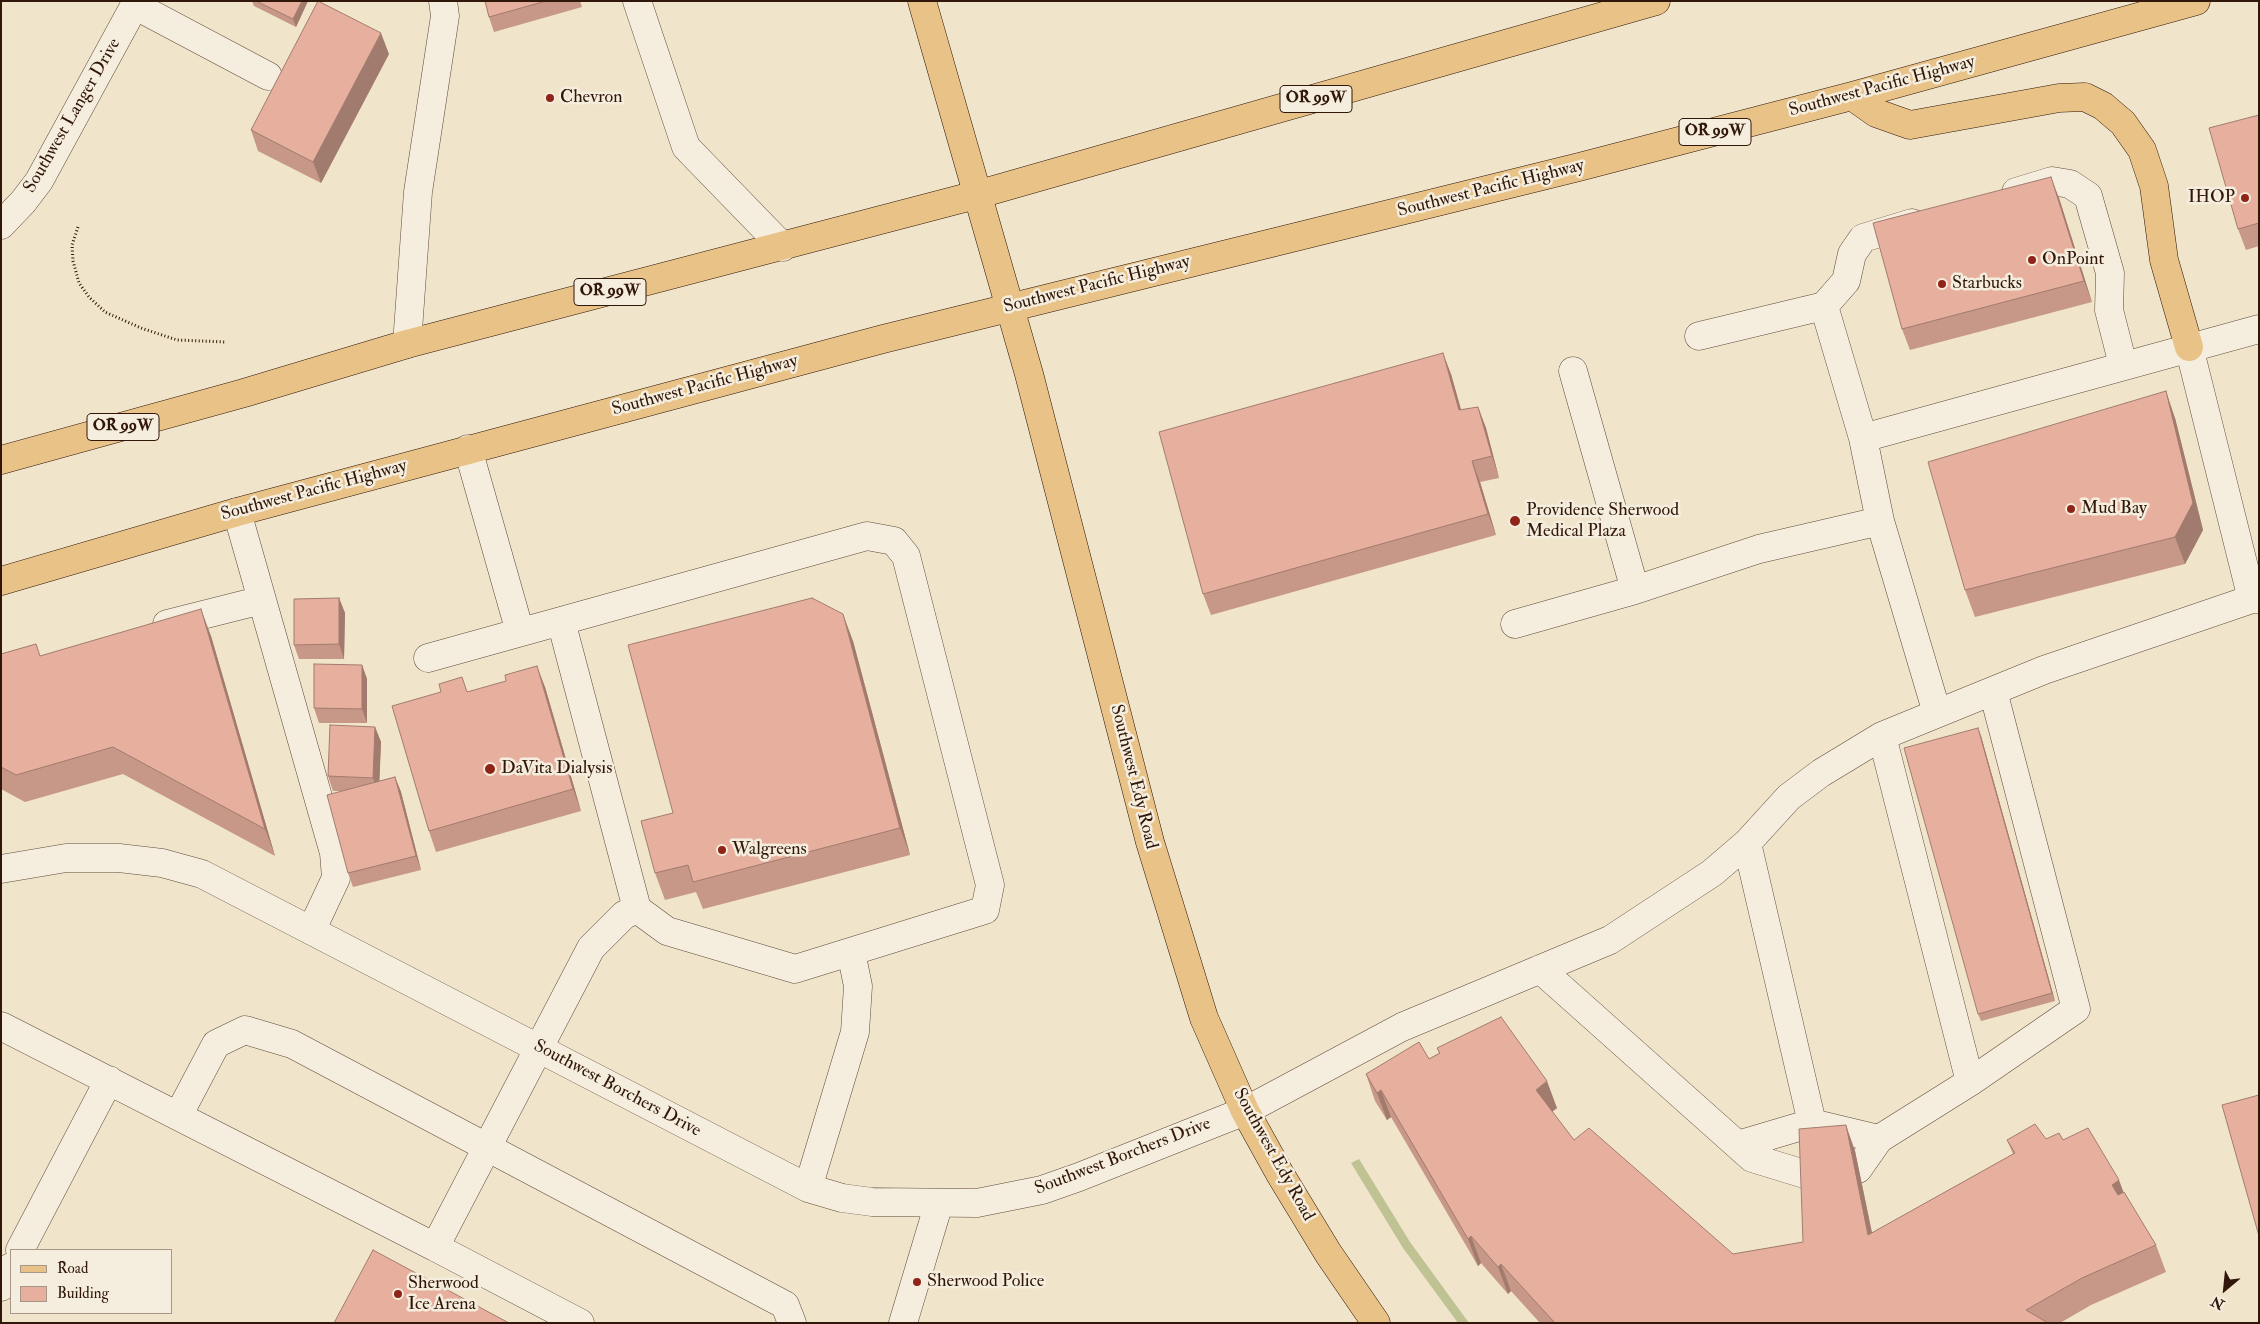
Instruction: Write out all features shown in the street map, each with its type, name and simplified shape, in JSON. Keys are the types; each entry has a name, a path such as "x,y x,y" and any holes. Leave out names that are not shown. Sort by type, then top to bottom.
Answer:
{"main road":[{"name":"Southwest Edy Road","path":"922,1 1031,384 1134,786 1168,910 1204,1018 1245,1111 1328,1253 1376,1323"},
{"name":"OR 99W","path":"1,460 244,393 407,344 976,196 1656,1"},
{"name":"Southwest Pacific Highway","path":"1,581 237,512 468,449 1009,307 1579,167 1852,96 2196,1"},
{"path":"1852,96 1876,113 1910,125 2059,98 2085,97 2102,106 2123,123 2142,150 2154,186 2164,260 2189,347"}],"street":[{"path":"407,344 418,192 446,16 443,1"},
{"path":"637,1 686,147 783,247"},
{"path":"136,3 268,76"},
{"name":"Southwest Langer Drive","path":"1,225 24,202 39,181 136,3"},
{"path":"1995,198 2052,181 2070,184 2088,196 2110,273 2109,310 2123,365"},
{"path":"1699,336 1824,306 1846,281 1852,254 1864,238 1939,215"},
{"path":"1824,306 1863,438 1880,521 1937,713"},
{"path":"1863,438 2259,329"},
{"path":"2189,347 2255,599"},
{"path":"1573,371 1635,590"},
{"path":"468,449 520,632"},
{"path":"237,512 334,853 336,878 312,929"},
{"path":"1515,624 1635,590 1759,549 1880,521"},
{"path":"428,658 866,536 894,540 906,556 990,885 985,910 795,969 667,931 637,909 561,621"},
{"name":"Southwest Borchers Drive","path":"1,868 66,858 119,858 162,863 202,874 312,929 808,1188 842,1198 872,1202 977,1203 1042,1190 1245,1111 1402,1027 1610,940 1700,882 1747,843 1789,797 1821,773 1882,736 2044,670 2255,599"},
{"path":"146,630 262,600"},
{"path":"1858,1169 1879,1139 1970,1082 2076,1010 1993,691"},
{"path":"1882,736 1970,1082"},
{"path":"1747,843 1812,1123"},
{"path":"435,1247 592,948 624,915 637,909"},
{"path":"808,1188 855,1032 858,986 851,952"},
{"path":"1540,969 1752,1158 1810,1176"},
{"path":"1,1026 580,1323"},
{"path":"178,1116 216,1044 245,1030 292,1044 785,1305 792,1323"},
{"path":"21,1249 109,1080"},
{"path":"1738,1145 1812,1123 1879,1139"},
{"path":"903,1323 939,1203"},
{"path":"1,1287 10,1269"}],"path":[{"path":"78,227 72,245 73,261 79,283 105,312 141,328 177,340 226,342"}],"green space":[{"path":"1359,1159 1410,1242 1469,1323 1458,1323 1403,1248 1351,1163"}],"building":[{"path":"256,1 302,1 293,19"},
{"path":"318,1 381,33 313,162 251,130"},
{"path":"485,1 546,1 489,17"},
{"name":"IHOP","path":"2259,115 2259,223 2238,229 2209,128"},
{"path":"2051,177 2084,281 1902,329 1873,223"},
{"path":"1443,353 1459,410 1478,407 1492,456 1472,461 1488,514 1203,594 1159,432"},
{"name":"Mud Bay","path":"2166,391 2193,503 2175,537 1965,590 1928,462"},
{"path":"339,598 339,644 294,645 294,599"},
{"name":"Walgreens","path":"812,598 843,614 900,828 693,882 688,865 655,873 641,821 673,813 628,645"},
{"path":"201,609 265,829 113,747 16,775 1,767 1,654 36,644 40,656"},
{"path":"314,664 362,665 362,709 314,708"},
{"name":"DaVita Dialysis","path":"537,666 573,789 429,831 392,706 441,692 439,684 462,677 467,692 506,681 505,675"},
{"path":"330,725 375,727 373,778 328,776"},
{"path":"1978,728 2052,993 1978,1014 1904,748"},
{"path":"395,777 416,856 348,873 327,795"},
{"path":"1501,1017 1547,1081 1536,1090 1574,1140 1589,1128 1733,1254 1803,1242 1799,1129 1846,1125 1868,1235 2015,1153 2007,1140 2035,1124 2046,1139 2059,1133 2063,1140 2088,1128 2119,1180 2112,1185 2118,1195 2124,1192 2156,1245 2082,1278 2026,1310 2048,1323 1555,1323 1501,1264 1498,1267 1471,1236 1468,1239 1381,1090 1377,1093 1366,1074 1419,1042 1429,1059 1440,1053 1437,1048"},
{"path":"2259,1095 2259,1236 2222,1105"},
{"name":"Sherwood Ice Arena","path":"373,1250 509,1323 334,1323"}],"place":[{"name":"Chevron","path":"550,98"},
{"name":"IHOP","path":"2245,198"},
{"name":"OnPoint","path":"2032,260"},
{"name":"Starbucks","path":"1942,284"},
{"name":"Mud Bay","path":"2071,509"},
{"name":"Providence Sherwood Medical Plaza","path":"1515,521"},
{"name":"DaVita Dialysis","path":"490,769"},
{"name":"Walgreens","path":"722,850"},
{"name":"Sherwood Police","path":"917,1282"},
{"name":"Sherwood Ice Arena","path":"398,1294"}]}
